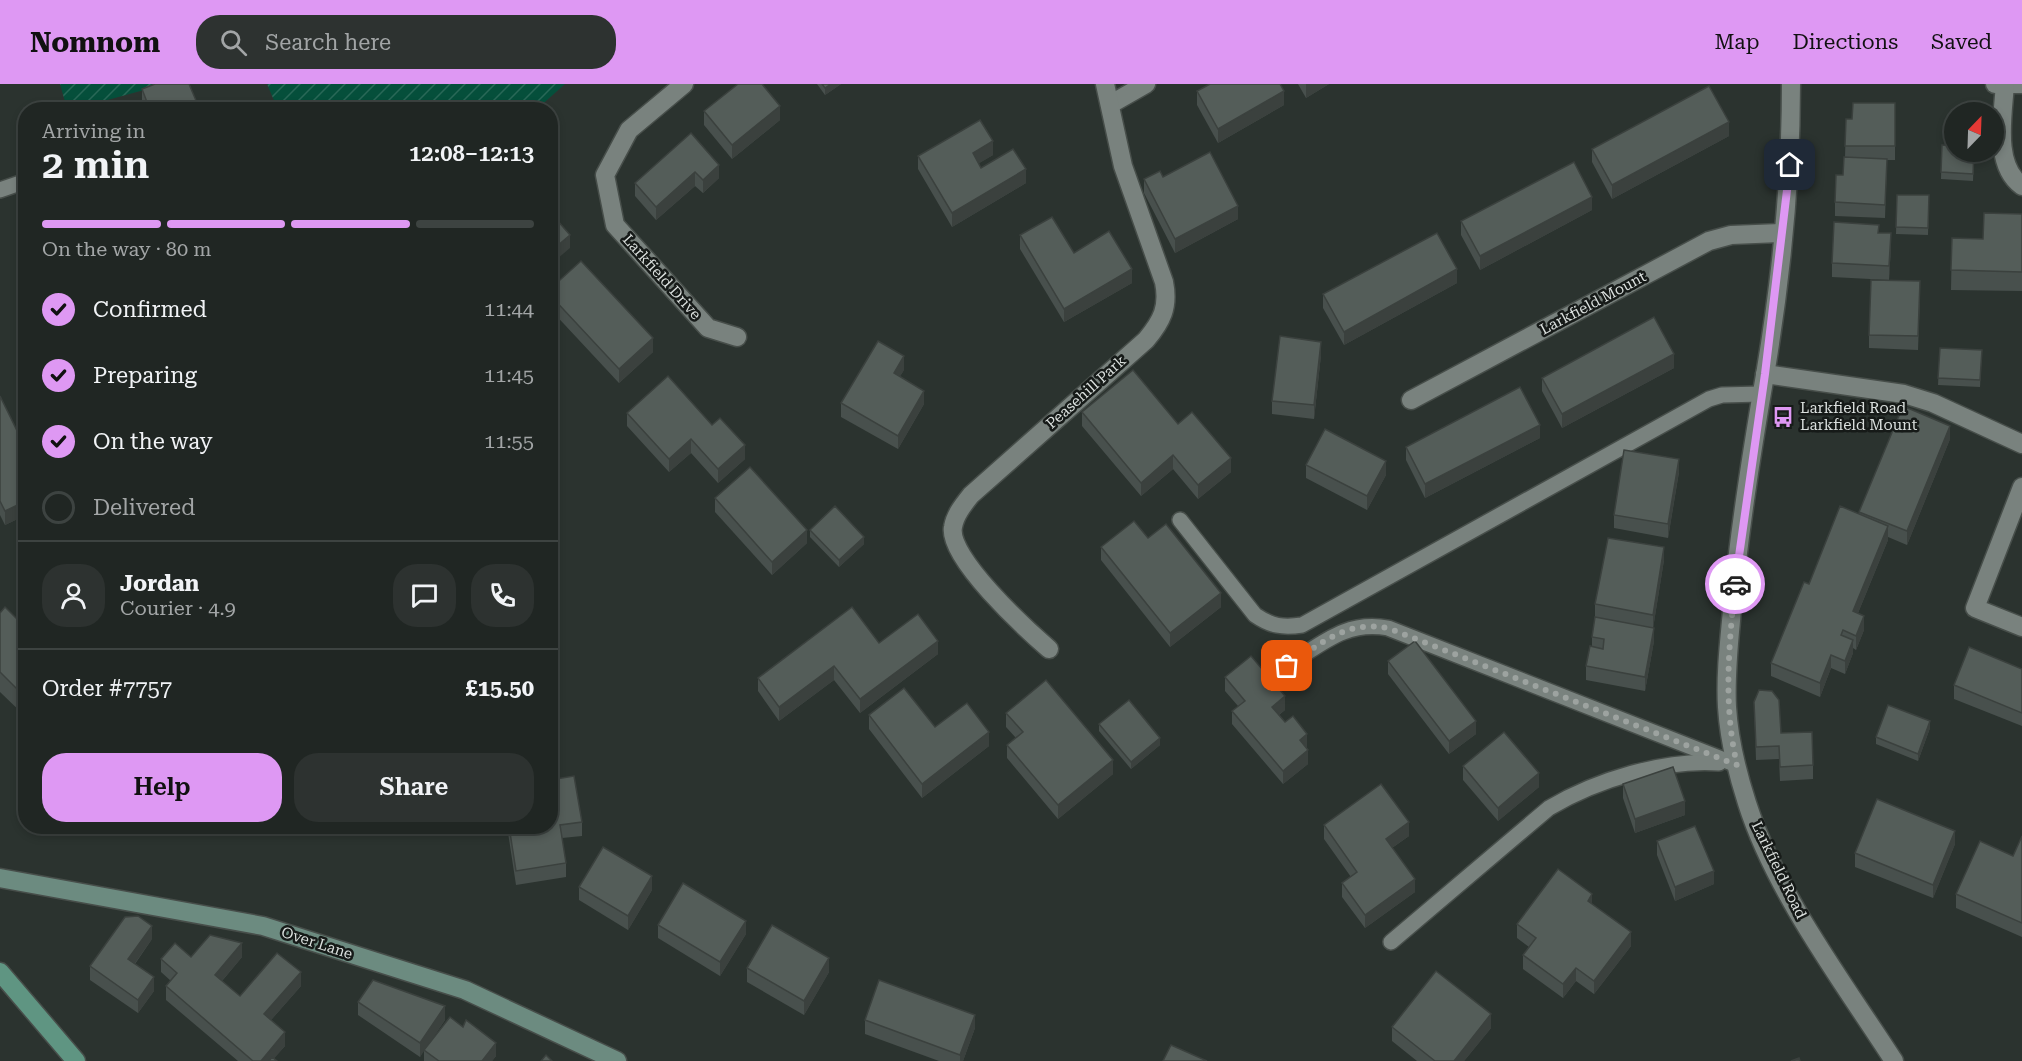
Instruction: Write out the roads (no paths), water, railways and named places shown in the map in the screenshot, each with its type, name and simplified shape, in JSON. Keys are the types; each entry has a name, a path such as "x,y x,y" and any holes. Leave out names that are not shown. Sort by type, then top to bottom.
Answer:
{"main road":[{"path":"0,972 76,1061"}],"street":[{"name":"Larkfield Drive","path":"684,84 629,130 605,175 615,225 708,328 737,337"},
{"name":"Peasehill Park","path":"1049,649 1012,616 965,561 954,542 952,528 958,512 971,495 1146,339 1165,313 1167,298 1164,282 1122,166 1111,104 1105,84"},
{"path":"1111,104 1146,84"},
{"name":"Larkfield Road","path":"1791,84 1789,183 1765,374 1737,555 1728,656 1727,706 1737,765 1748,805 1771,860 1816,942 1894,1061"},
{"path":"1995,84 2022,84"},
{"path":"2005,84 2002,148 2015,181 2022,186"},
{"name":"Larkfield Mount","path":"1411,400 1708,241 1731,235 1783,232"},
{"path":"1765,374 1904,394 1933,403 2022,444"},
{"path":"2022,487 1975,608 2022,627"},
{"name":"Over Lane","path":"0,878 263,926 465,990 617,1061"}],"lane":[{"path":"0,190 18,184"},
{"path":"1180,519 1255,615 1269,624 1285,627 1302,625 1709,399 1722,395 1761,394"},
{"path":"1287,666 1341,632 1356,626 1388,628 1737,765"},
{"path":"1391,942 1549,808 1572,795 1677,763 1737,765"}],"place":[{"name":"Larkfield Road Larkfield Mount","path":"1783,417"}]}
